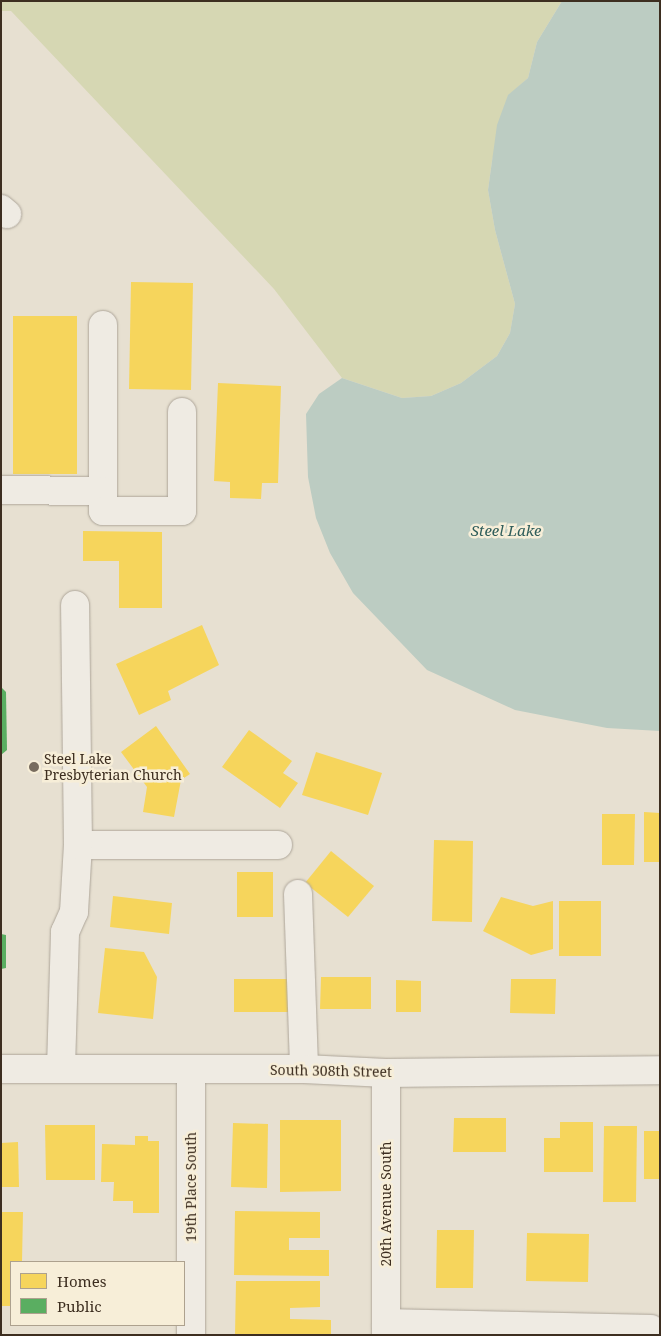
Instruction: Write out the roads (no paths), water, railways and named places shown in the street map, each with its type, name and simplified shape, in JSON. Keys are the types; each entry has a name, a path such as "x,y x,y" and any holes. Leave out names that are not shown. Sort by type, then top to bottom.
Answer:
{"street":[{"path":"103,325 103,511 182,511 182,412"},
{"path":"1,490 103,491"},
{"path":"61,1068 64,932 74,912 78,845 75,605"},
{"path":"78,845 278,845"},
{"path":"298,894 304,1069"},
{"name":"South 308th Street","path":"1,1069 304,1069 386,1073 660,1070"},
{"name":"19th Place South","path":"191,1069 191,1335"},
{"name":"20th Avenue South","path":"386,1073 386,1329"},
{"path":"386,1329 651,1329"}],"water":[{"name":"Steel Lake","path":"562,1 660,1 660,731 607,728 515,710 427,670 353,593 330,553 316,518 308,477 306,414 319,394 342,378 402,398 431,396 461,383 497,356 510,333 515,304 495,230 488,190 497,125 508,95 528,78 537,42"}],"place":[{"name":"Steel Lake Presbyterian Church","path":"34,767"}]}
